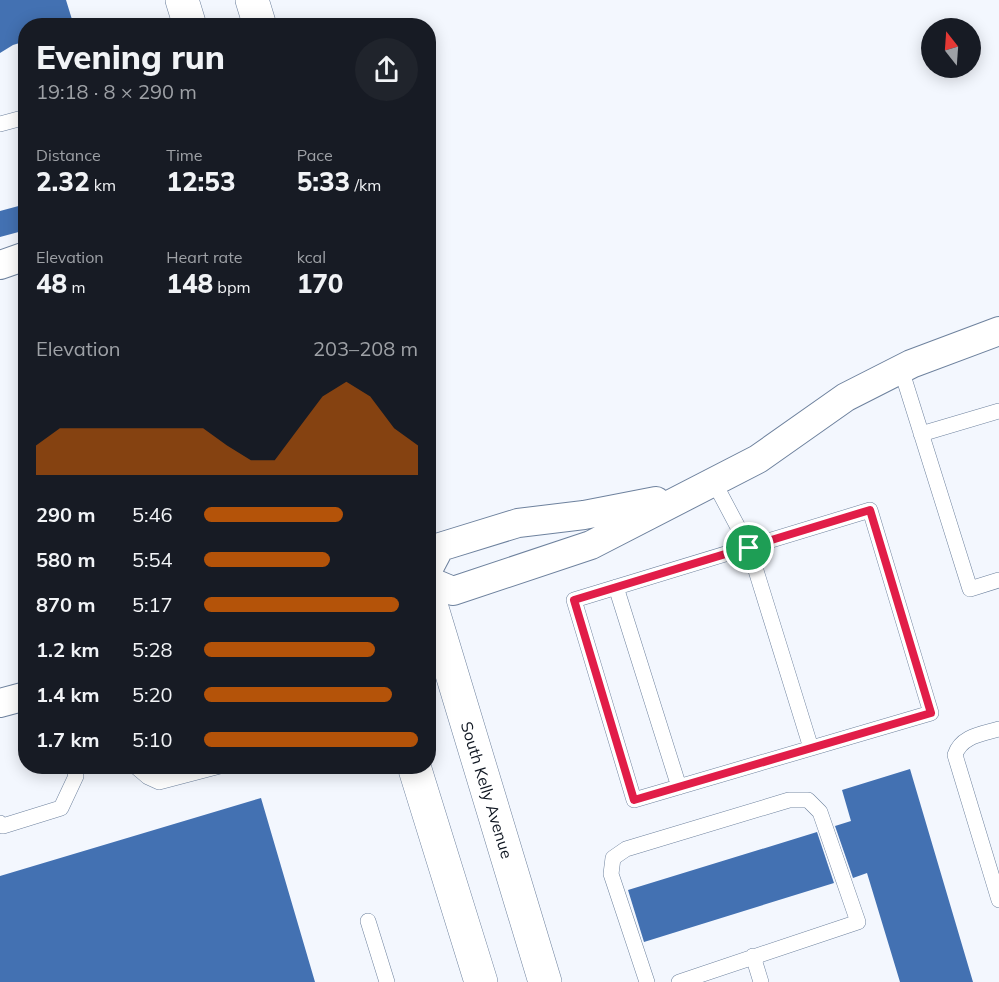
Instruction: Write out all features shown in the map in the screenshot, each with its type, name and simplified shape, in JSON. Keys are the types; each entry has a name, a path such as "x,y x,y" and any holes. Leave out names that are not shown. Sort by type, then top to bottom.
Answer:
{"main road":[{"path":"182,0 188,18"},
{"path":"252,0 258,18"},
{"name":"South Kelly Avenue","path":"436,621 545,982"},
{"path":"416,774 481,982"}],"street":[{"path":"0,265 18,259"},
{"path":"436,584 453,591 591,545 758,459 846,397 901,369 999,331"},
{"path":"436,555 440,547 518,523 584,515 704,488"},
{"path":"0,703 18,698"}],"lane":[{"path":"0,124 18,119"},
{"path":"901,369 970,589 999,580"},
{"path":"921,434 999,411"},
{"path":"704,488 749,548 811,748"},
{"path":"870,510 931,713 634,800 574,600 616,587 870,510"},
{"path":"616,587 679,787"},
{"path":"999,729 969,738 958,746 955,755 999,900"},
{"path":"0,823 3,826 62,807 75,774"},
{"path":"144,774 159,782 190,774"},
{"path":"647,982 611,873 614,858 626,849 789,800 808,800 820,813 858,922 679,982"},
{"path":"368,921 387,982"},
{"path":"753,956 761,982"}],"building":[{"path":"0,0 66,0 72,18 18,18 18,43 0,53"},
{"path":"18,206 18,232 0,237 0,211"},
{"path":"910,769 973,982 900,982 867,873 853,878 835,826 851,821 842,790"},
{"path":"261,798 315,982 0,982 0,876"},
{"path":"817,832 834,883 644,942 628,890"}],"route":[{"path":"870,510 931,713 634,800 574,600 749,548 870,510"}]}
